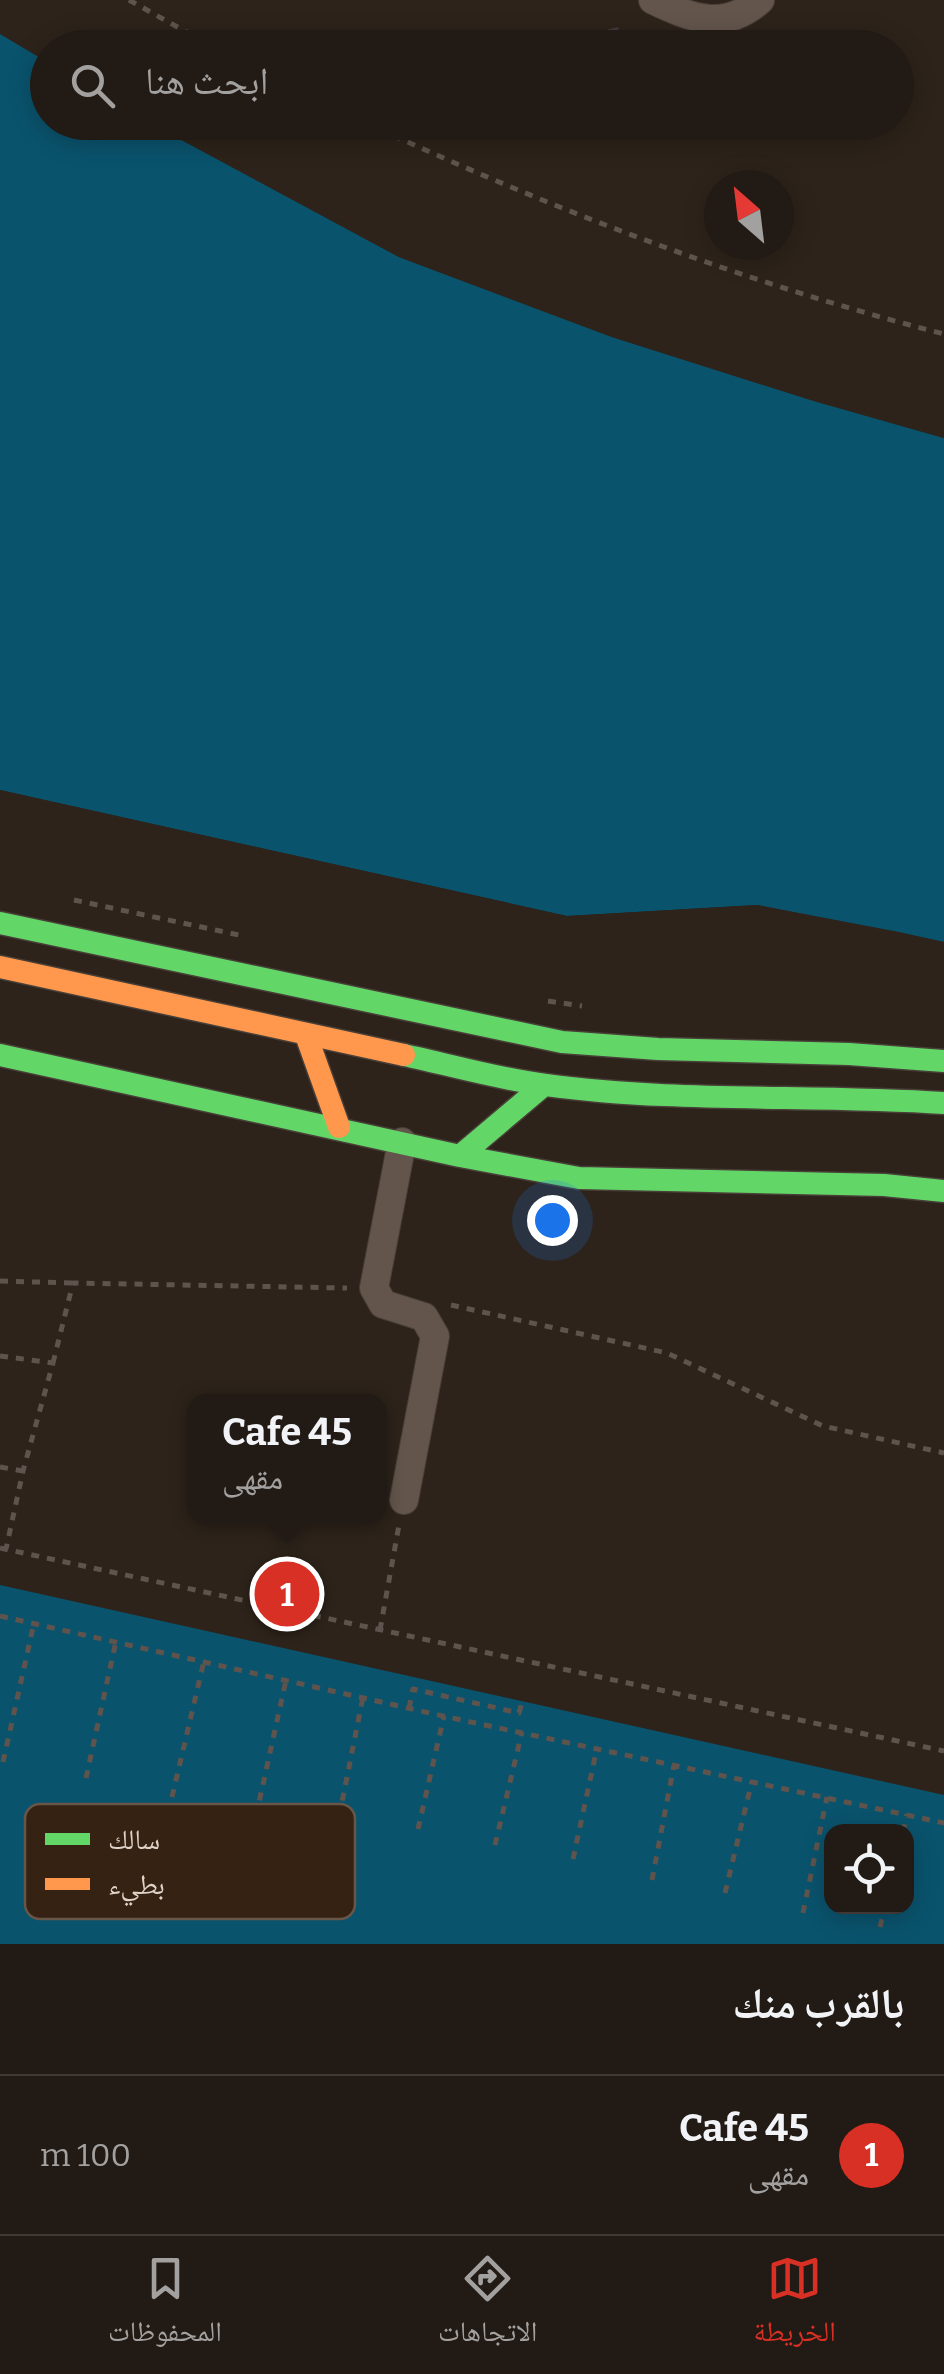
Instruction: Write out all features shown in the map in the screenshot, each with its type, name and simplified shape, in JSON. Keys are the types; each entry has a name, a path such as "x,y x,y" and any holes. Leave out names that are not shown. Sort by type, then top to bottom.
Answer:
{"street":[{"path":"653,0 695,19 730,19 760,0"},
{"path":"680,12 728,0"},
{"path":"0,923 562,1042 626,1049 866,1055 944,1061"},
{"path":"0,967 544,1085 638,1093 944,1103"},
{"path":"306,1035 339,1126"},
{"path":"0,1055 339,1126 460,1156 579,1178 884,1185 944,1191"},
{"path":"460,1156 544,1085"},
{"path":"402,1142 374,1288 383,1304 424,1317 435,1336 404,1500"}],"path":[{"path":"130,0 184,30"},
{"path":"405,140 534,197 662,246 772,284 944,334"},
{"path":"72,900 240,935"},
{"path":"543,1000 589,1007"},
{"path":"0,1280 374,1288"},
{"path":"72,1283 3,1549 944,1752"},
{"path":"447,1304 667,1353 823,1426 944,1453"},
{"path":"0,1356 53,1363"},
{"path":"0,1467 23,1471"},
{"path":"380,1630 404,1500"},
{"path":"0,1616 944,1823"},
{"path":"3,1762 34,1623"},
{"path":"86,1778 116,1641"},
{"path":"172,1797 204,1662"},
{"path":"259,1804 286,1680"},
{"path":"409,1708 412,1689 520,1713 522,1698"},
{"path":"342,1804 363,1697"},
{"path":"418,1829 444,1716"},
{"path":"495,1845 522,1732"},
{"path":"573,1859 597,1748"},
{"path":"652,1880 674,1765"},
{"path":"725,1893 752,1781"},
{"path":"803,1913 827,1797"},
{"path":"905,1824 907,1814"},
{"path":"880,1927 883,1914"}],"water":[{"path":"0,34 30,52 30,140 182,140 399,257 612,337 944,438 944,942 757,905 567,916 0,790"},
{"path":"0,1585 944,1795 944,1944 0,1944"}],"pier":[{"path":"182,140 193,140 401,253 614,332 944,433 944,438 612,337 399,257"},
{"path":"0,790 567,916 757,905 944,942 944,947 756,911 566,921 0,795"}],"traffic: fast":[{"path":"0,923 562,1042 944,1061"},
{"path":"0,1055 460,1156 579,1178 884,1185 944,1191"},
{"path":"404,1055 510,1079 595,1091 944,1103"},
{"path":"460,1156 544,1085"}],"traffic: slow":[{"path":"0,967 404,1055"},
{"path":"306,1035 339,1127"}],"place":[{"name":"Cafe 45","path":"287,1594"}]}
